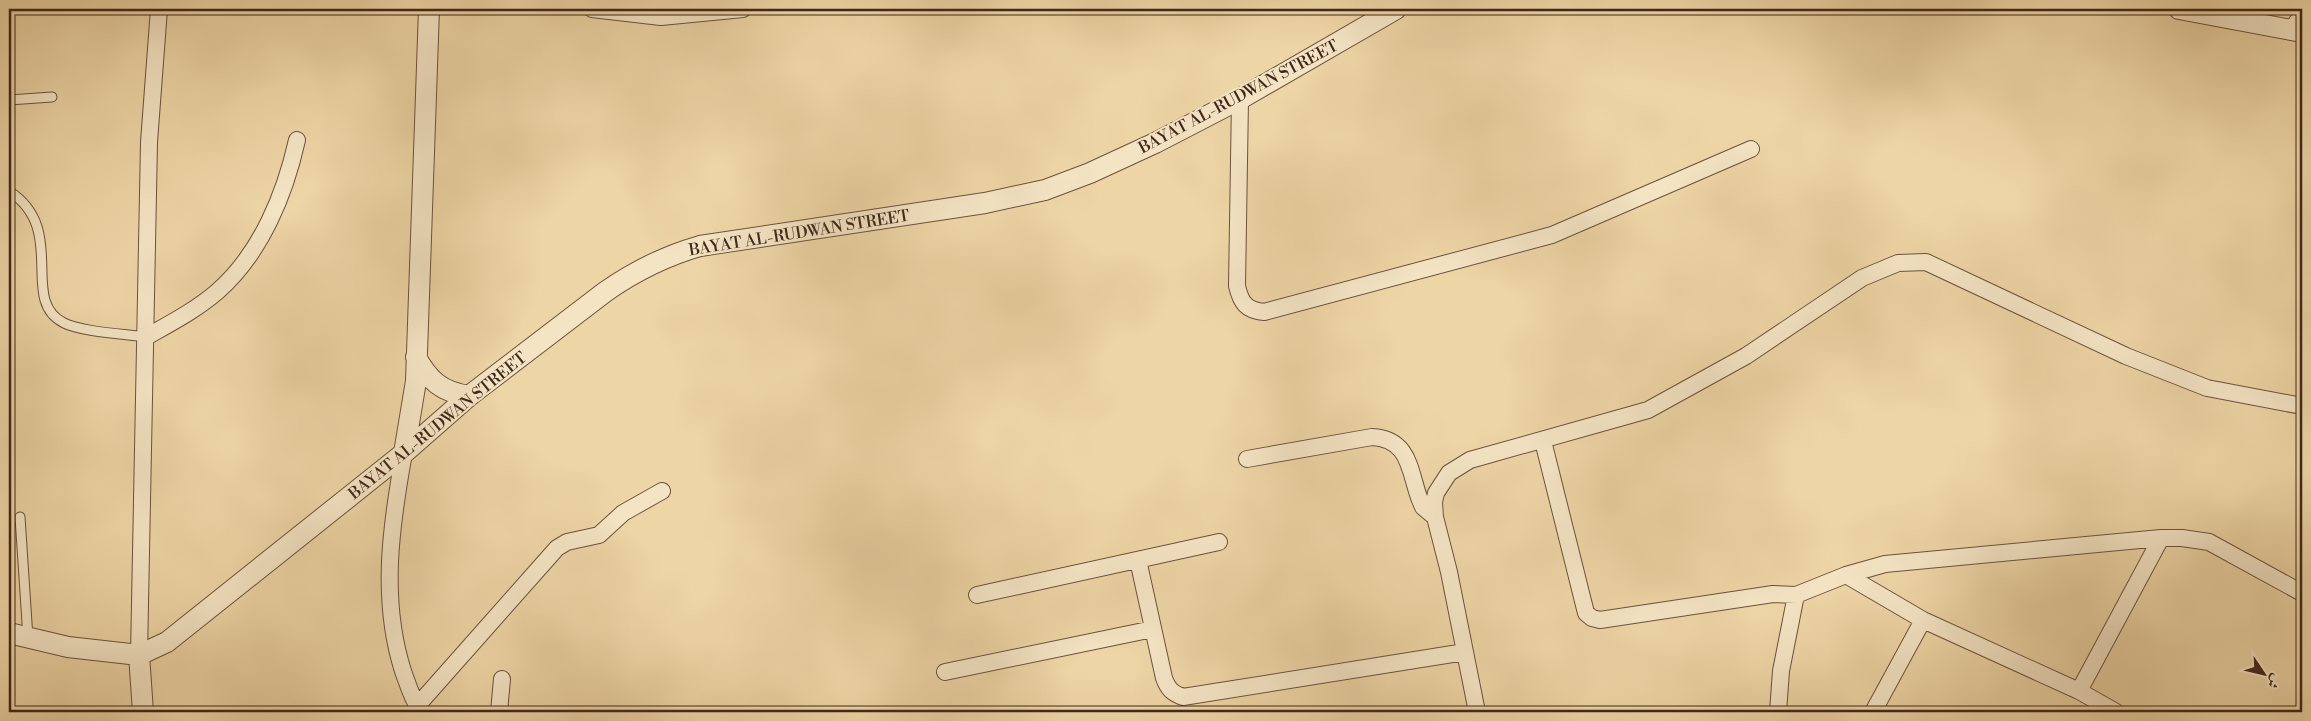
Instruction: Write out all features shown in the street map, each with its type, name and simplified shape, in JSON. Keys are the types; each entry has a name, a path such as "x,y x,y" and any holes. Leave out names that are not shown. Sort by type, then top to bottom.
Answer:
{"street":[{"path":"143,712 139,655 150,142 159,9"},
{"path":"429,9 413,405 392,520 389,587 391,618 399,658 419,709 556,548 567,542 599,535 623,512 662,491"},
{"path":"592,9 661,13 743,9"},
{"name":"BAYAT AL-RUDWAN STREET","path":"139,655 167,642 184,629 404,452 468,396 628,276 672,254 700,246 985,203 1045,190 1090,173 1155,144 1240,99 1396,9"},
{"path":"2179,9 2298,25"},
{"path":"1240,99 1238,286 1240,298 1245,306 1254,311 1264,312 1552,236 1751,149"},
{"path":"146,337 202,304 219,290 242,264 266,226 279,200 298,140"},
{"path":"1477,712 1449,572 1435,517 1436,493 1449,473 1470,460 1648,410 1746,356 1862,278 1898,263 1926,262 2109,348 2207,388 2302,406"},
{"path":"416,358 424,373 436,385 452,393 468,396"},
{"path":"1247,459 1381,438 1389,440 1405,454 1423,507 1435,517"},
{"path":"1543,441 1586,613 1592,618 1600,620 1773,594 1796,594 1846,575 1885,564 2161,538 2182,538 2209,542 2302,593"},
{"path":"2079,691 2161,538"},
{"path":"977,595 1219,542"},
{"path":"1138,560 1167,687 1174,694 1183,698 1465,652"},
{"path":"1846,575 1923,620 2079,691 2116,712"},
{"path":"1778,712 1780,671 1796,594"},
{"path":"1873,712 1923,620"},
{"path":"945,672 1153,629"},
{"path":"9,633 28,639 86,650 139,655"},
{"path":"499,712 502,679"}],"lane":[{"path":"9,100 52,97"},
{"path":"9,191 23,202 33,214 39,228 43,291 47,307 52,314 58,320 73,327 146,337"},
{"path":"20,518 28,639"}]}
